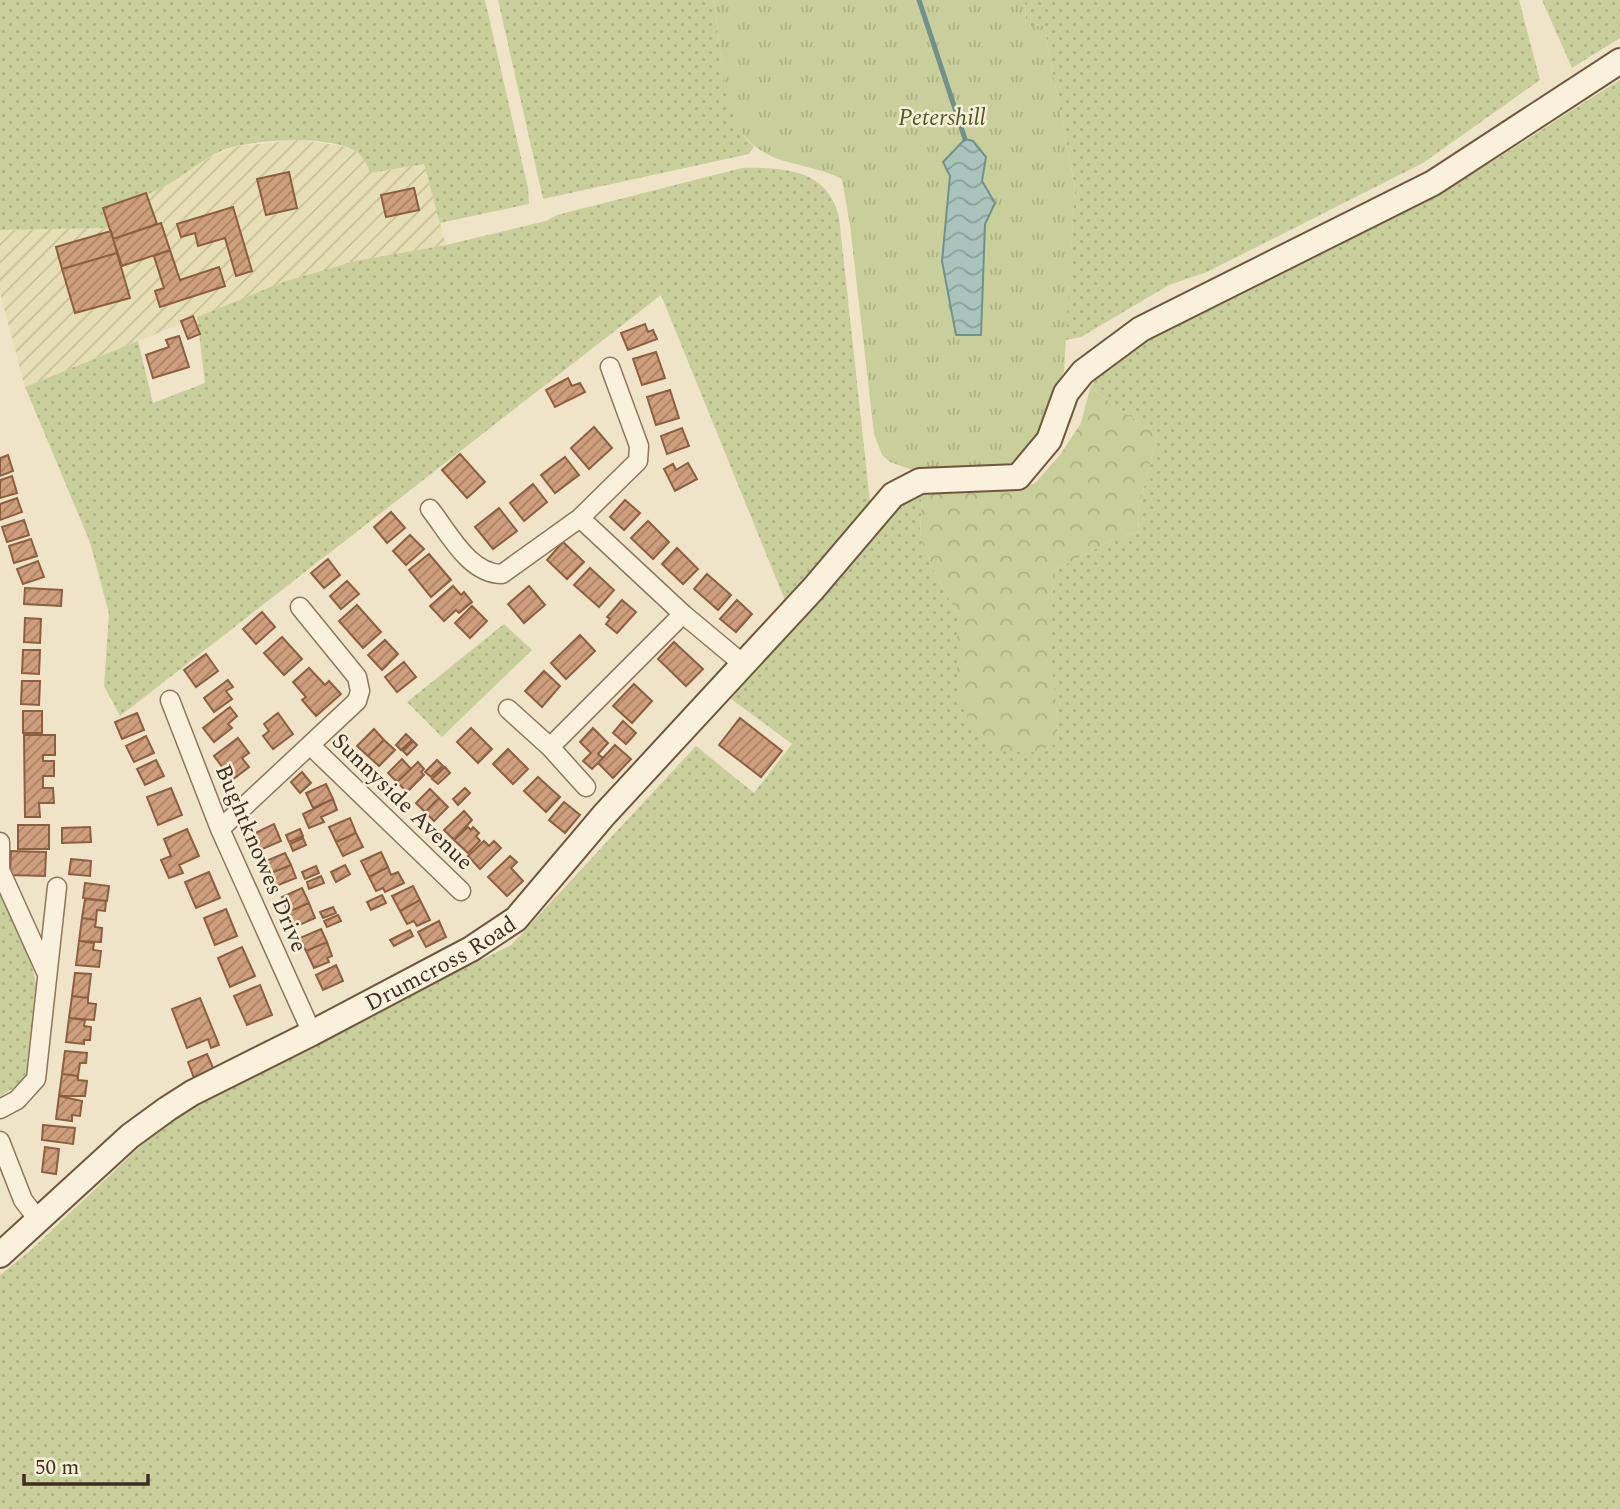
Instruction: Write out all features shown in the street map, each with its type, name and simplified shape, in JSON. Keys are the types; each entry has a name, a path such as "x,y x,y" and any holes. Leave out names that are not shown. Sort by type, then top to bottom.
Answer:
{"street":[{"name":"Drumcross Road","path":"0,1255 130,1136 167,1109 192,1093 471,949 516,919 604,815 813,589 893,495 920,481 1017,477 1049,440 1066,393 1083,372 1141,329 1433,184 1620,61"},
{"path":"430,509 472,564 489,574 502,574 580,518 638,461 639,446 610,367"},
{"path":"580,518 683,614 743,664"},
{"name":"Sunnyside Avenue","path":"220,829 357,701 357,677 300,607"},
{"path":"550,747 683,614"},
{"name":"Bughtknowes Drive","path":"170,701 220,829 312,1033"},
{"path":"508,709 550,747 586,787"},
{"name":"Sunnyside Avenue","path":"311,746 461,891"},
{"path":"0,842 0,870 47,974"},
{"path":"0,1109 17,1100 36,1079 57,887"},
{"path":"0,1141 23,1200 39,1221"}],"shaded area":[{"path":"299,140 342,146 355,151 365,159 371,173 424,164 446,245 355,261 283,282 25,387 0,293 0,230 109,228 103,208 167,186 191,167 223,151 239,146"}],"green space":[{"path":"0,0 485,0 528,188 529,204 440,223 424,164 370,173 361,156 343,146 290,140 252,143 223,150 162,188 103,208 110,228 0,230"},
{"path":"498,0 714,0 729,101 744,136 754,146 749,154 543,199"},
{"name":"Petershill","path":"714,0 1025,0 1026,26 1044,26 1075,188 1064,371 1045,421 1031,448 1012,464 990,473 918,472 890,462 882,455 874,434 850,225 842,179 775,158 757,148 743,134 736,123 727,96"},
{"path":"1025,0 1519,0 1540,80 1423,163 1207,272 1169,285 1081,337 1065,340 1075,188 1044,27 1026,26"},
{"path":"1542,0 1620,0 1620,38 1572,68"},
{"path":"1620,80 1620,1509 0,1509 0,1275 31,1250 172,1116 511,945 696,746 754,793 792,744 731,699 885,516 903,500 922,492 920,537 934,571 957,613 957,686 1057,744 1058,721 1048,643 1055,570 1112,540 1139,532 1138,511 1157,435 1090,388 1102,372 1118,358 1157,334 1237,297 1440,192"},
{"path":"742,168 773,168 802,174 825,189 833,201 839,217 871,511 786,603 661,295 120,716 104,686 109,614 90,542 25,387 138,341 153,403 205,383 197,317 283,282 355,261 446,245 546,221 557,215"},
{"path":"1090,388 1157,435 1138,511 1139,532 1112,540 1055,570 1049,643 1058,721 1057,744 1029,753 1001,751 970,724 957,686 957,613 934,571 920,537 922,492 1015,491 1035,483 1060,455 1081,423"},
{"path":"504,624 532,650 442,737 407,702"},
{"path":"0,891 29,953 37,988 27,1073 16,1087 0,1096"}],"water":[{"path":"965,139 973,141 986,157 982,181 995,203 985,224 981,335 956,335 942,261 950,176 943,162"}],"building":[{"path":"289,172 297,208 266,215 257,179"},
{"path":"414,188 419,210 386,217 381,195"},
{"path":"146,193 157,224 113,239 103,208"},
{"path":"233,207 252,271 236,276 225,238 198,246 195,233 181,237 177,224"},
{"path":"161,223 170,250 122,266 113,239"},
{"path":"111,231 117,253 62,269 56,247"},
{"path":"170,250 180,280 219,267 225,286 160,307 155,291 164,288 154,256"},
{"path":"117,253 130,298 75,313 62,269"},
{"path":"193,316 200,334 188,339 181,321"},
{"path":"645,324 648,332 653,330 657,339 628,350 621,333"},
{"path":"179,336 189,367 153,378 146,355 169,347 166,340"},
{"path":"656,352 665,378 642,385 633,359"},
{"path":"568,378 572,386 580,383 585,392 555,407 546,390"},
{"path":"670,390 679,418 656,425 647,397"},
{"path":"594,427 612,448 589,469 571,448"},
{"path":"682,428 689,446 667,454 661,436"},
{"path":"460,454 485,482 467,498 442,470"},
{"path":"8,455 13,471 0,476 0,458"},
{"path":"565,457 579,475 555,493 541,475"},
{"path":"688,463 697,479 675,491 664,469 673,464 676,470"},
{"path":"12,476 17,493 0,498 0,480"},
{"path":"533,484 547,502 524,521 510,503"},
{"path":"17,498 22,512 0,520 0,504"},
{"path":"625,500 640,513 624,530 610,517"},
{"path":"499,508 517,531 493,549 475,527"},
{"path":"391,512 405,528 387,543 374,527"},
{"path":"24,520 29,535 7,542 2,527"},
{"path":"648,521 669,542 653,559 631,538"},
{"path":"410,535 424,549 406,565 393,551"},
{"path":"31,539 37,556 14,563 9,546"},
{"path":"563,542 584,562 567,579 547,560"},
{"path":"677,548 698,569 683,584 662,564"},
{"path":"429,554 451,580 431,597 409,570"},
{"path":"328,559 340,575 324,588 311,573"},
{"path":"38,561 44,577 23,584 17,569"},
{"path":"590,568 614,590 599,607 574,585"},
{"path":"707,574 731,595 718,610 694,589"},
{"path":"347,581 359,594 341,609 330,596"},
{"path":"453,586 461,595 464,592 472,602 459,613 456,610 444,621 430,606"},
{"path":"529,586 545,605 524,623 508,604"},
{"path":"25,588 62,590 61,606 24,604"},
{"path":"622,600 636,612 617,633 606,624 610,619 607,617"},
{"path":"737,600 752,614 736,632 720,619"},
{"path":"357,605 381,632 363,648 339,621"},
{"path":"472,606 487,621 470,638 455,623"},
{"path":"262,612 275,627 256,644 243,629"},
{"path":"25,618 41,619 40,643 24,642"},
{"path":"580,635 595,651 566,679 551,663"},
{"path":"282,637 302,659 284,675 264,653"},
{"path":"385,640 398,654 382,670 368,655"},
{"path":"674,642 703,669 686,686 658,659"},
{"path":"23,650 40,650 39,674 22,673"},
{"path":"206,654 218,671 196,687 184,670"},
{"path":"404,662 416,677 397,692 385,677"},
{"path":"309,668 325,685 329,681 341,694 316,716 302,700 306,697 293,682"},
{"path":"544,671 560,686 542,707 525,691"},
{"path":"228,680 233,687 226,691 232,699 214,712 204,698"},
{"path":"22,681 40,681 39,705 21,704"},
{"path":"634,684 652,701 632,723 613,706"},
{"path":"230,707 237,716 228,724 232,728 214,742 203,728"},
{"path":"23,711 42,711 42,733 23,733"},
{"path":"137,713 144,730 122,739 115,722"},
{"path":"278,713 293,734 273,749 263,736 269,731 264,724"},
{"path":"740,718 782,751 761,777 719,745"},
{"path":"623,721 636,733 626,744 613,733"},
{"path":"471,728 492,749 478,763 457,742"},
{"path":"593,728 608,743 598,754 603,758 592,769 583,761 591,753 580,742"},
{"path":"374,729 384,740 368,756 357,746"},
{"path":"406,734 412,740 401,750 396,745"},
{"path":"24,735 55,735 55,755 43,755 43,761 54,761 54,776 43,776 43,788 53,788 54,803 39,803 40,817 25,817"},
{"path":"146,736 154,753 134,762 126,746"},
{"path":"238,738 249,753 242,758 249,767 232,780 214,756"},
{"path":"384,740 395,750 379,766 368,756"},
{"path":"413,741 417,745 407,755 403,751"},
{"path":"615,745 631,759 613,778 598,763"},
{"path":"508,749 528,769 513,784 493,764"},
{"path":"402,759 411,769 397,782 388,773"},
{"path":"156,760 164,776 145,785 137,769"},
{"path":"437,760 443,766 431,777 425,772"},
{"path":"418,762 424,769 421,772 424,775 407,792 397,782"},
{"path":"445,767 450,773 438,784 432,779"},
{"path":"302,772 311,783 300,793 291,782"},
{"path":"538,777 560,797 546,812 524,791"},
{"path":"326,784 333,799 313,808 306,793"},
{"path":"171,788 182,815 158,825 147,797"},
{"path":"465,788 470,793 458,805 453,799"},
{"path":"430,789 439,798 425,812 416,803"},
{"path":"439,798 448,807 434,821 425,812"},
{"path":"333,799 337,810 321,817 324,822 309,828 303,814"},
{"path":"564,802 580,815 565,833 549,820"},
{"path":"464,811 472,820 454,840 444,830"},
{"path":"350,818 356,833 336,842 329,827"},
{"path":"274,824 281,841 260,850 253,834"},
{"path":"18,825 49,825 49,849 18,849"},
{"path":"90,827 91,842 62,843 62,828"},
{"path":"468,827 471,830 473,827 479,833 476,836 480,841 468,853 454,840"},
{"path":"187,829 199,856 179,865 183,873 169,878 161,860 171,856 164,839"},
{"path":"300,829 303,836 289,842 286,835"},
{"path":"356,833 363,847 343,856 336,842"},
{"path":"303,838 306,845 293,851 290,844"},
{"path":"484,841 489,846 494,841 501,848 480,869 468,856"},
{"path":"11,851 46,852 45,876 10,875"},
{"path":"381,852 388,867 369,877 361,861"},
{"path":"285,853 291,865 271,873 266,861"},
{"path":"510,856 517,862 511,868 523,881 507,896 488,877"},
{"path":"71,859 91,861 90,876 69,874"},
{"path":"291,865 296,878 276,886 271,873"},
{"path":"345,865 350,874 336,882 331,872"},
{"path":"316,866 319,873 305,879 302,872"},
{"path":"388,867 391,875 398,872 404,883 385,892 383,888 376,891 369,877"},
{"path":"209,872 220,898 196,908 185,882"},
{"path":"321,876 324,883 309,889 307,882"},
{"path":"85,883 109,886 107,901 83,898"},
{"path":"413,886 420,900 400,911 392,896"},
{"path":"302,888 309,903 288,912 282,897"},
{"path":"382,895 386,903 371,910 367,902"},
{"path":"85,899 106,901 105,911 97,910 96,920 82,918"},
{"path":"420,900 430,920 417,926 414,921 407,924 400,911"},
{"path":"309,903 315,918 295,927 288,912"},
{"path":"333,907 336,913 323,918 320,912"},
{"path":"226,909 237,936 215,945 204,918"},
{"path":"338,915 341,921 327,927 324,921"},
{"path":"82,918 96,920 95,927 102,928 101,942 79,941"},
{"path":"439,921 446,937 426,947 418,932"},
{"path":"321,929 327,942 306,951 300,938"},
{"path":"410,930 413,936 394,946 390,940"},
{"path":"79,941 94,943 93,950 101,951 99,967 76,965"},
{"path":"327,942 332,956 327,958 329,962 314,968 306,951"},
{"path":"242,947 255,976 230,987 218,958"},
{"path":"336,965 343,981 323,990 316,975"},
{"path":"75,973 91,974 88,998 72,996"},
{"path":"260,985 272,1015 247,1025 234,996"},
{"path":"72,996 88,998 88,1003 96,1004 94,1020 69,1018"},
{"path":"200,998 219,1045 211,1048 208,1039 187,1048 172,1009"},
{"path":"69,1018 85,1020 84,1026 91,1027 90,1040 84,1040 84,1044 66,1042"},
{"path":"65,1051 87,1053 86,1063 80,1063 78,1076 62,1074"},
{"path":"207,1054 214,1070 194,1078 188,1062"},
{"path":"62,1074 78,1076 78,1080 87,1081 85,1096 59,1096"},
{"path":"59,1096 82,1101 80,1116 72,1115 72,1121 56,1119"},
{"path":"43,1125 75,1128 73,1144 42,1140"},
{"path":"45,1147 59,1149 56,1174 42,1172"}],"waterway":[{"path":"919,0 965,139"}]}
